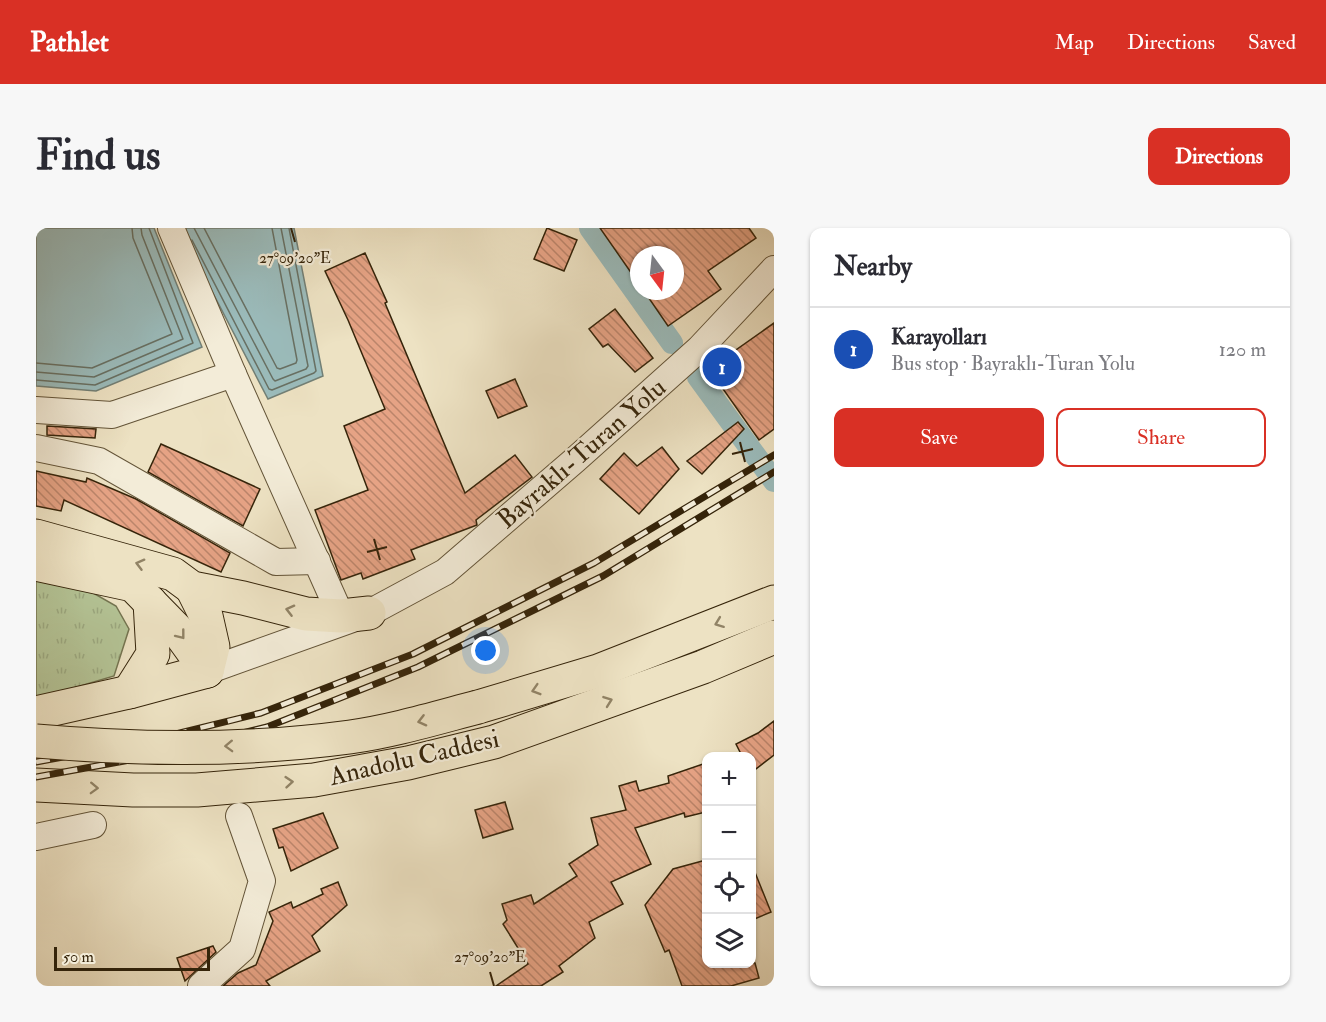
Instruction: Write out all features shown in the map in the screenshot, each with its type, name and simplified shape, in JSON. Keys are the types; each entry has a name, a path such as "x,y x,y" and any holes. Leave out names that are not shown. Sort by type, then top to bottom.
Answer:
{"main road":[{"path":"36,536 173,574 192,588 306,614 355,614"},
{"path":"36,564 133,585 178,631 207,671"},
{"path":"192,588 206,616 213,647 207,671"},
{"path":"129,692 153,654 150,602"},
{"name":"Anadolu Caddesi","path":"36,741 152,748 285,744 352,736 478,707 598,671 774,602"},
{"name":"Anadolu Caddesi","path":"36,784 197,790 314,780 408,763 494,742 703,667 774,638"},
{"path":"36,713 207,671"}],"street":[{"path":"171,228 233,374 317,561 355,614"},
{"name":"Bayraklı-Turan Yolu","path":"207,671 355,614 445,572 699,349 774,269"},
{"path":"36,410 112,415 233,374"},
{"path":"36,448 99,461 276,562 317,561"},
{"path":"201,986 242,950 262,881 239,816"},
{"path":"36,837 93,825"}],"green space":[{"path":"36,579 88,590 116,606 129,629 114,676 36,699"}],"water":[{"path":"36,228 154,228 202,347 96,391 36,386"},
{"path":"179,228 294,228 323,376 268,399"}],"building":[{"path":"547,228 577,240 564,271 534,259"},
{"path":"600,228 749,228 756,238 708,271 721,289 668,326 650,300 684,300 684,246 630,246 630,271"},
{"path":"365,253 465,493 515,455 532,477 476,520 477,525 411,550 415,559 363,579 361,573 341,580 315,510 368,490 344,426 385,409 325,271"},
{"path":"615,309 653,358 635,372 608,344 603,347 589,329"},
{"path":"774,323 774,429 759,440 709,369"},
{"path":"515,379 527,406 498,418 486,391"},
{"path":"738,422 744,429 702,474 687,461"},
{"path":"47,426 96,429 95,438 47,435"},
{"path":"161,444 260,489 243,526 148,472"},
{"path":"662,447 679,469 639,514 600,479 624,453 637,466"},
{"path":"36,471 86,482 87,478 136,499 230,553 221,572 64,500 61,511 36,506"},
{"path":"774,721 774,755 756,769 756,752 740,752 736,744 758,733"},
{"path":"702,764 702,813 685,817 684,813 635,828 651,864 611,882 623,904 589,922 595,938 559,966 563,972 541,986 496,986 528,964 503,924 507,920 502,904 531,895 534,904 577,876 569,864 598,845 591,818 626,810 619,786 636,781 639,791 669,783 668,776"},
{"path":"505,802 513,829 483,838 475,810"},
{"path":"323,813 338,848 291,871 283,847 279,848 273,829"},
{"path":"702,861 702,968 756,967 759,978 731,986 682,986 669,950 665,952 645,905 673,869"},
{"path":"756,875 771,912 756,918"},
{"path":"338,882 347,905 312,936 320,951 266,981 270,986 223,986 238,973 256,965 273,921 269,912 291,902 293,908 323,894 321,889"},
{"path":"213,946 216,952 185,981 177,958"}],"waterway":[{"path":"590,228 672,343"},
{"path":"698,377 774,481"}],"railway":[{"path":"36,762 139,743 261,713 413,654 594,563 774,455"},
{"path":"36,777 141,758 267,727 418,667 603,576 774,472"}],"place":[{"name":"Karayolları","path":"722,367"}]}
